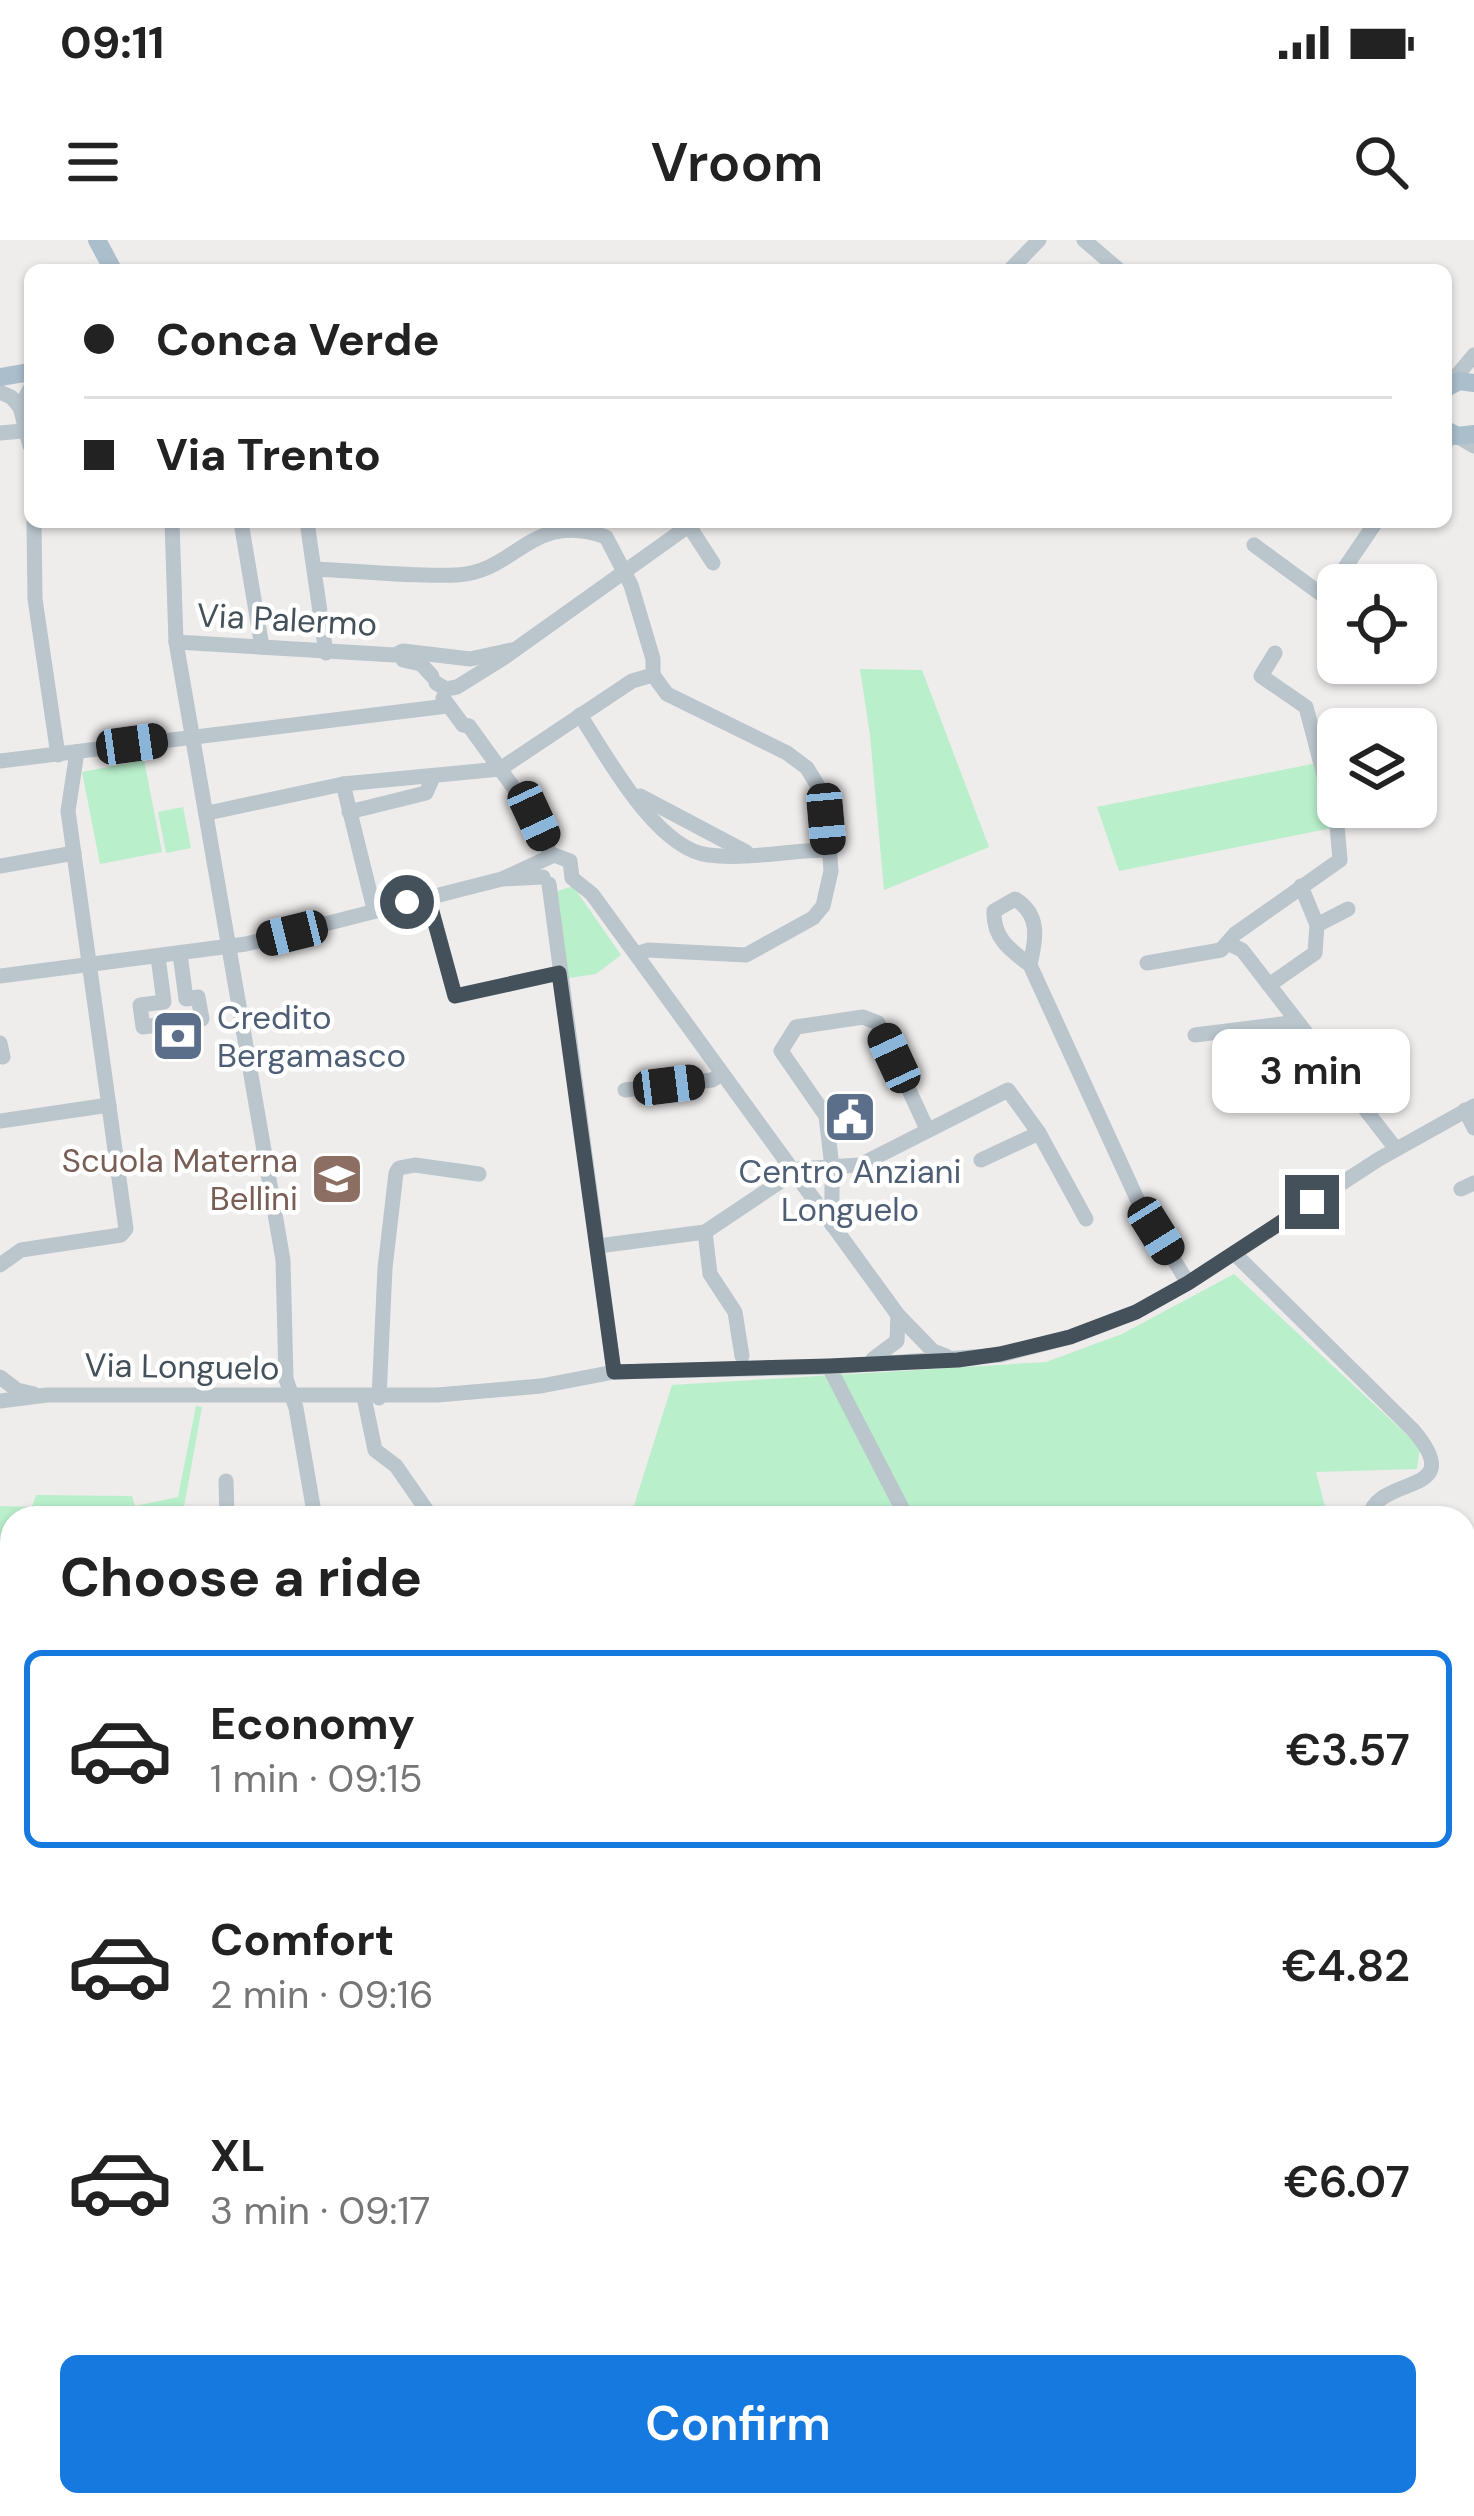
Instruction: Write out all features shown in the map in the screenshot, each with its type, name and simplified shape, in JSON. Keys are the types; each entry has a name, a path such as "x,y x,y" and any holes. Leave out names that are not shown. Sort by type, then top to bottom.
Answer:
{"street":[{"path":"1084,240 1112,264"},
{"path":"1452,381 1474,355"},
{"path":"0,392 20,407 24,425"},
{"path":"20,407 24,400"},
{"path":"34,528 35,599 58,755"},
{"path":"172,528 176,642 283,1260 286,1378 313,1506"},
{"path":"242,528 262,646"},
{"path":"308,528 326,652"},
{"path":"434,679 446,689 462,682 685,528"},
{"path":"693,528 713,563"},
{"path":"1253,545 1324,597 1372,528"},
{"path":"315,569 460,575 485,569 535,536 569,531 606,537 626,571 653,659 653,675 667,694 788,753 807,768 821,791 831,871 823,906 813,919 746,956 648,950 636,954"},
{"name":"Via Palermo","path":"176,642 395,655 421,664 434,679"},
{"name":"Via Palermo","path":"395,655 403,651 481,658 511,650"},
{"path":"1147,963 1222,950 1235,934 1336,863 1341,850 1306,707 1261,676 1275,653"},
{"path":"418,707 433,698 434,664 450,656 464,667 458,701 469,726 534,816 547,870 614,1372"},
{"path":"208,813 343,784 500,769 632,681 653,675"},
{"path":"434,679 447,706 469,726"},
{"path":"0,761 447,706"},
{"path":"580,715 632,792 665,834 685,849 751,855 829,850"},
{"path":"3,1255 125,1232 68,811 77,752"},
{"path":"349,812 426,793 434,777"},
{"path":"343,784 374,909"},
{"path":"632,792 751,855"},
{"path":"0,866 74,854"},
{"path":"0,976 230,947 547,870 563,856 570,861 572,878 592,894 898,1315 933,1351 958,1360"},
{"path":"547,870 562,886 572,878"},
{"path":"1269,986 1316,953 1317,925 1301,886"},
{"path":"428,897 455,996 559,973"},
{"path":"1317,925 1348,909"},
{"path":"1229,944 1242,950 1396,1149"},
{"path":"158,957 164,1002 140,1005 143,1027 202,1019 198,997 186,999 180,954"},
{"path":"1030,965 1138,1201 1188,1283"},
{"path":"832,1225 826,1116 781,1051 796,1027 863,1017 878,1023 927,1129"},
{"path":"1195,1035 1298,1022"},
{"path":"625,1090 712,1080 722,1074"},
{"path":"598,1246 705,1232 800,1169 860,1165 1008,1090 1039,1132 1087,1219"},
{"path":"0,1121 109,1106"},
{"path":"1470,1108 1474,1128"},
{"name":"Via Longuelo","path":"0,1398 372,1398 504,1390 614,1372 958,1360 1070,1337 1136,1312 1470,1108"},
{"path":"980,1160 1039,1132"},
{"path":"424,1506 396,1466 375,1450 372,1398 399,1168 415,1165 479,1174"},
{"path":"705,1232 710,1274 735,1312 742,1356"},
{"path":"1234,1253 1431,1453 1432,1466 1425,1479 1371,1506"},
{"path":"855,1364 887,1352 899,1335 898,1315"},
{"name":"Via Longuelo","path":"794,1367 887,1352 933,1351"},
{"path":"829,1366 901,1506"},
{"path":"0,1380 17,1390 47,1395"},
{"path":"0,1380 0,1398"},
{"path":"226,1481 227,1506"}],"green space":[{"path":"860,669 922,670 989,847 884,890 870,735"},
{"path":"144,760 162,852 100,864 82,772"},
{"path":"1317,763 1317,828 1332,828 1119,871 1097,807"},
{"path":"183,807 191,848 166,853 158,812"},
{"path":"573,886 621,955 596,974 569,978 555,892"},
{"path":"1234,1274 1420,1447 1417,1469 1316,1472 1325,1506 634,1506 672,1385 1046,1362 1122,1334"},
{"path":"196,1406 202,1407 184,1506 135,1506 178,1497"},
{"path":"36,1495 132,1496 135,1506 32,1506"}],"place":[{"name":"Credito Bergamasco","path":"178,1036"},
{"name":"Centro Anziani Longuelo","path":"850,1117"},
{"name":"Scuola Materna Bellini","path":"337,1179"}],"route":[{"path":"407,902 428,897 455,996 559,973 614,1372 958,1360 1070,1337 1136,1312 1188,1283 1312,1202"}]}
